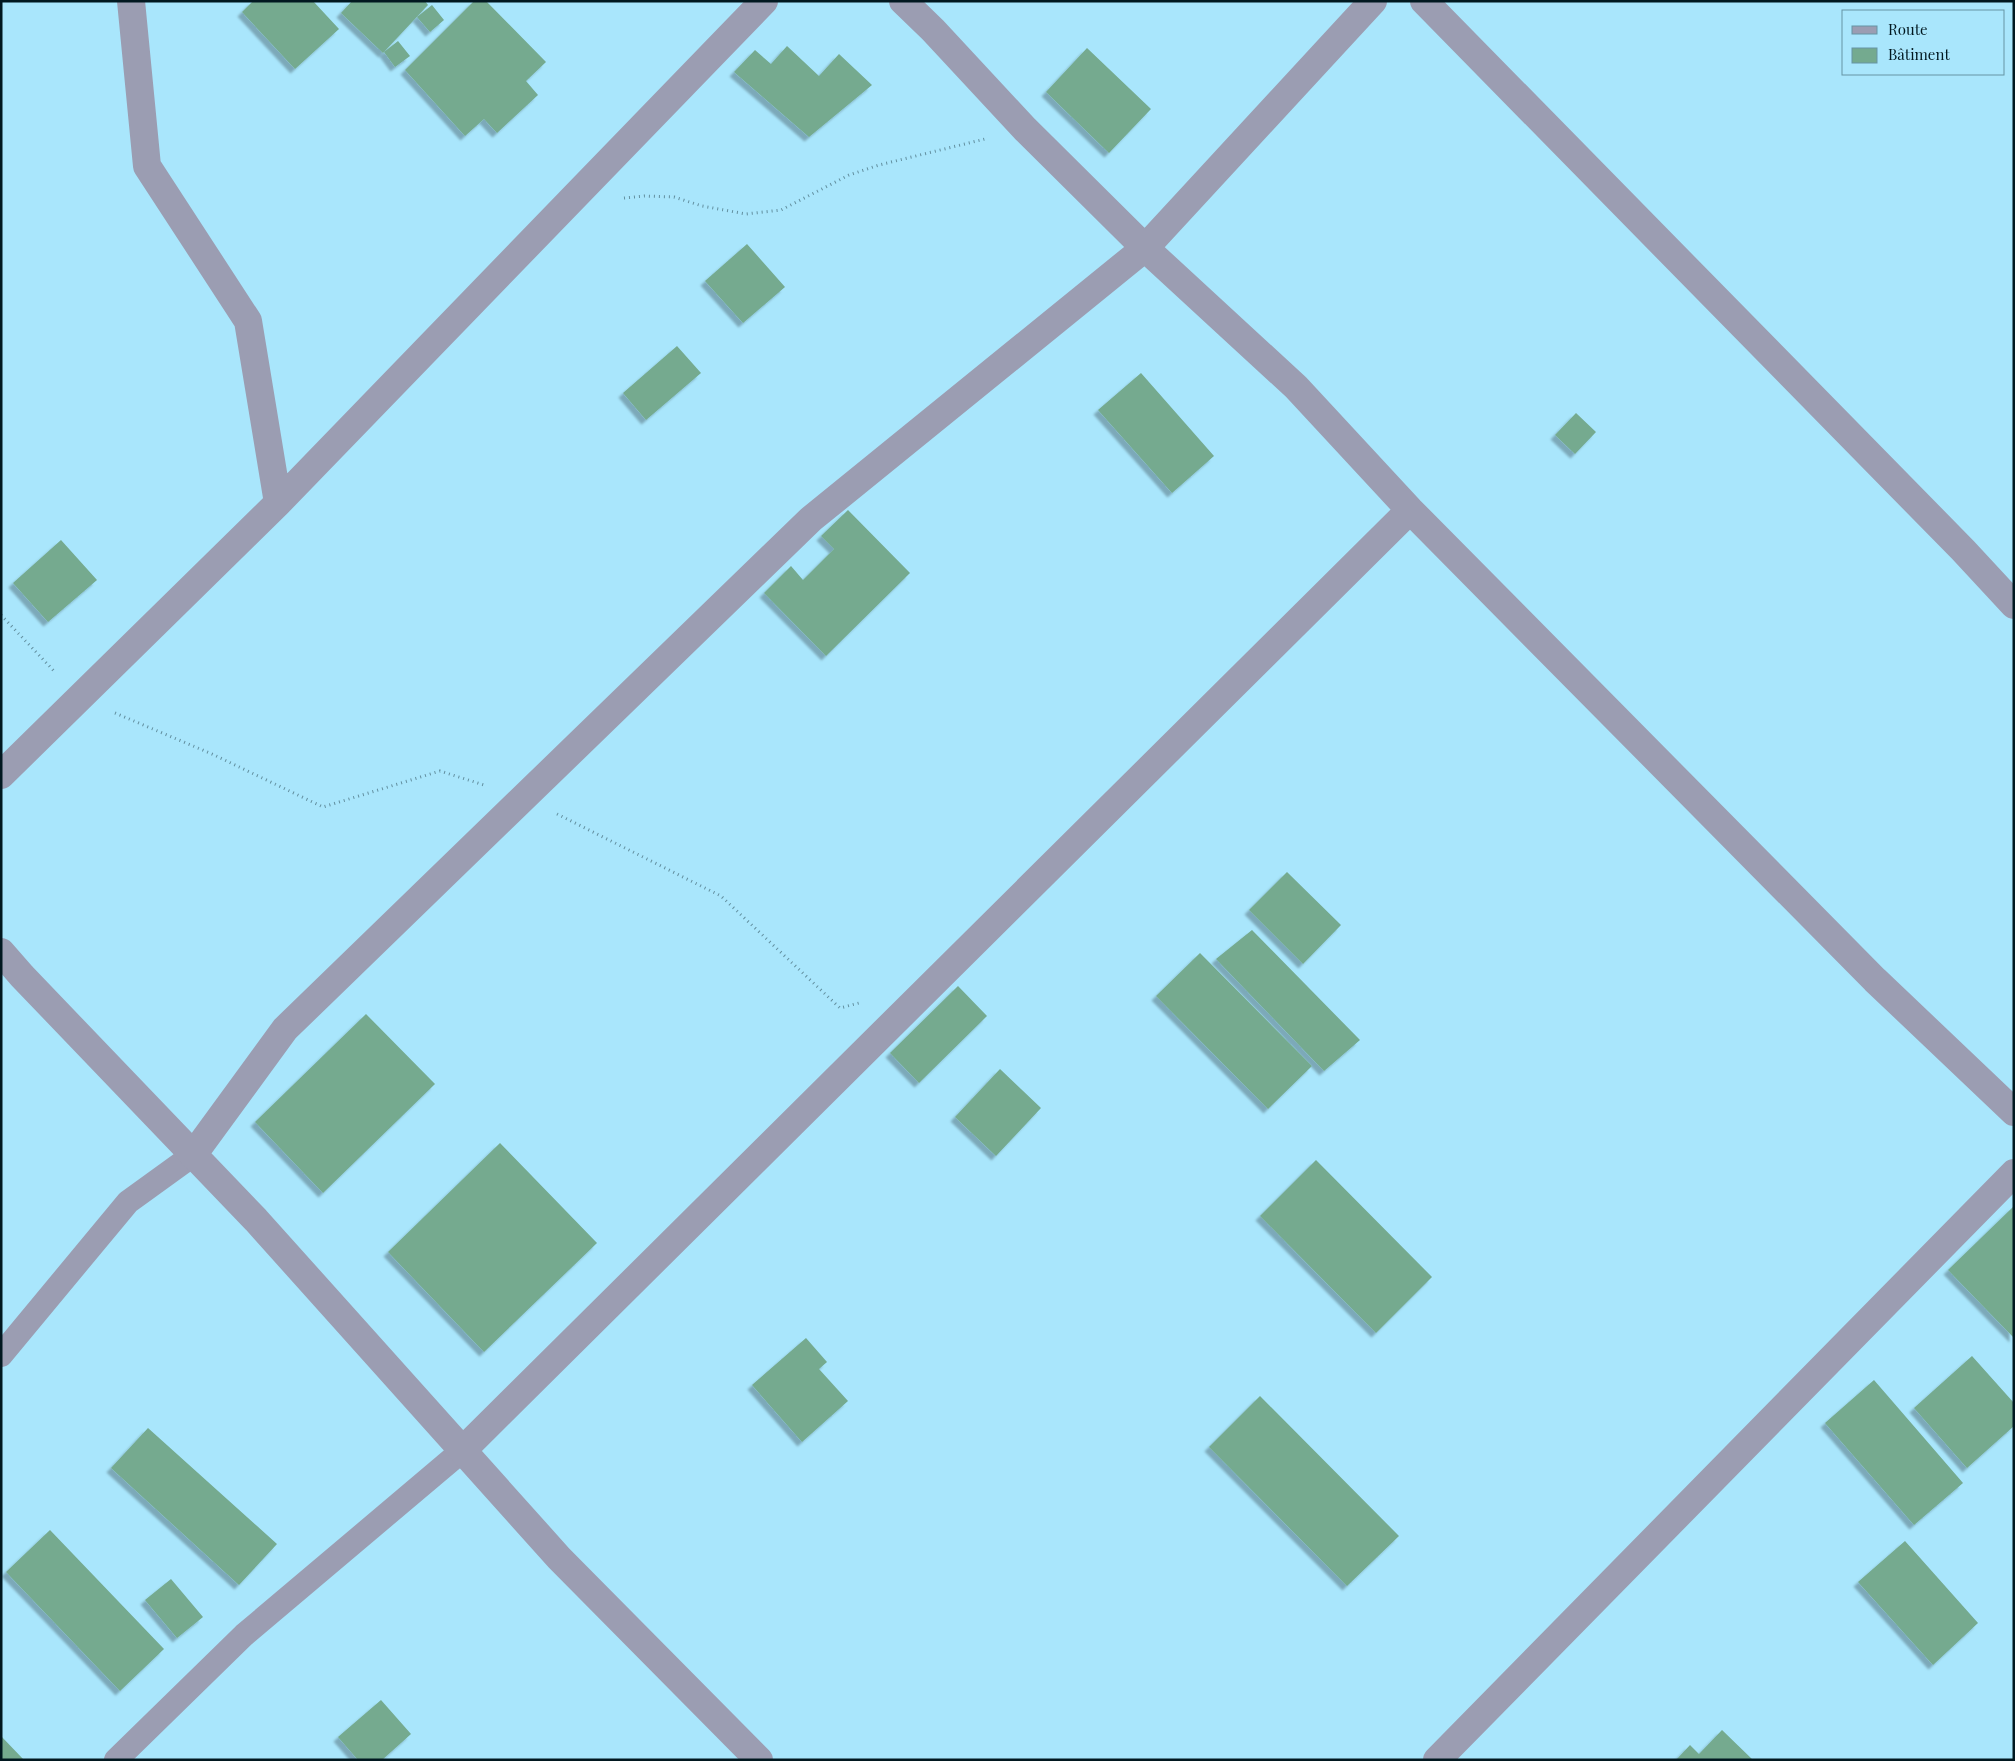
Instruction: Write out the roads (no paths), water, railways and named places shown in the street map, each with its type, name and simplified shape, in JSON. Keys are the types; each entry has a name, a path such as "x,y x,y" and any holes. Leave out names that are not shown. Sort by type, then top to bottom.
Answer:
{"street":[{"path":"131,1 147,166 248,321 278,503"},
{"path":"1,776 278,503 764,1"},
{"path":"903,1 933,30 1025,129 1145,248 1296,387 1410,510 1875,980 2014,1112"},
{"path":"193,1155 285,1029 811,519 1145,248 1373,1"},
{"path":"1424,1 1963,550 2014,605"},
{"path":"463,1450 1410,510"},
{"path":"1,952 256,1220 559,1558 759,1760"},
{"path":"1437,1760 2014,1173"}],"lane":[{"path":"1,1355 128,1202 193,1155"},
{"path":"116,1760 244,1635 463,1450"}]}
